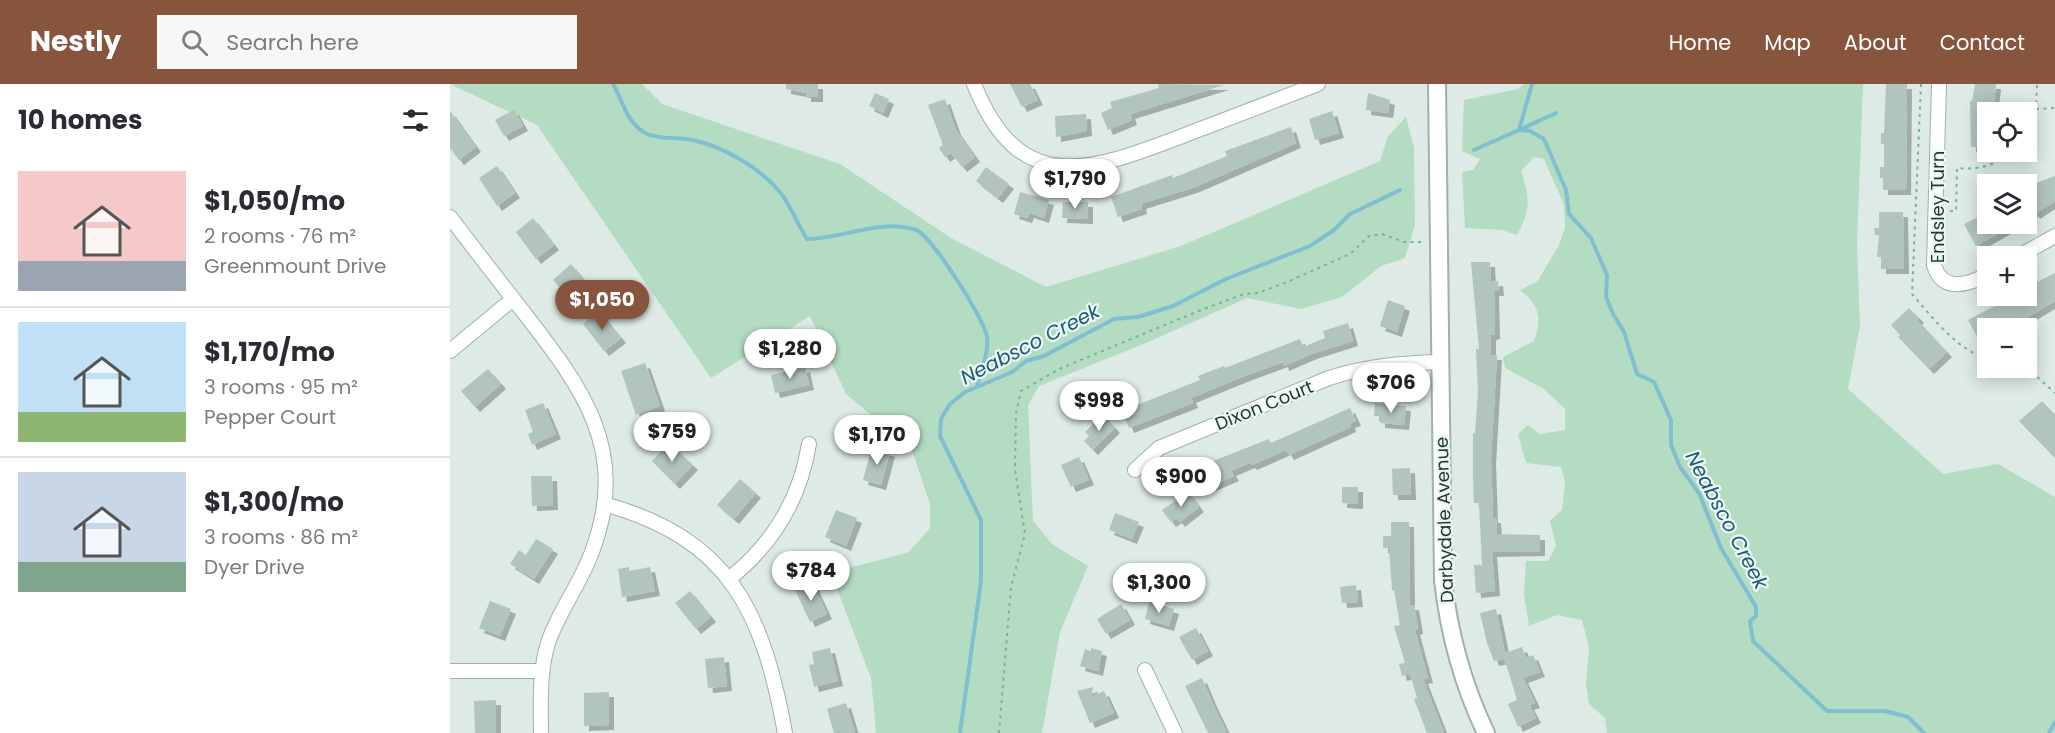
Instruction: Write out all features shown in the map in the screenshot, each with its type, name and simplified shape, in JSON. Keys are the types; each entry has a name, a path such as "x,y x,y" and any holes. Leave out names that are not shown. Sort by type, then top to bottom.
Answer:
{"street":[{"path":"974,84 992,122 1019,150 1052,165 1081,168 1118,160 1318,84"},
{"name":"Darbydale Avenue","path":"1437,84 1442,540 1447,612 1461,673 1486,733"},
{"name":"Endsley Turn","path":"1939,84 1934,265 1940,277 1950,284 1960,285 1977,278"},
{"path":"450,218 568,369 591,413 603,456 604,504 593,551 549,642 542,671 542,733"},
{"path":"2037,246 2055,236"},
{"path":"450,351 513,299"},
{"name":"Dixon Court","path":"1135,470 1159,448 1329,378 1391,363 1440,362"},
{"path":"729,579 748,563 780,526 806,468 809,444"},
{"path":"604,504 634,512 676,532 697,547 729,579 742,597 765,645 777,684 786,733"},
{"path":"450,670 542,671"},
{"path":"1145,670 1175,733"}],"path":[{"path":"2036,102 2037,84"},
{"path":"2037,109 2055,108"},
{"path":"1936,211 1956,211 1958,168 1971,169 1994,162"},
{"path":"999,733 1011,587 1025,534 1015,470 1016,413 1020,391 1059,369 1201,310 1244,294 1258,293 1350,254 1368,236 1382,234 1404,242 1438,243"},
{"path":"1960,343 1977,355"},
{"path":"2037,377 2055,393"}],"green space":[{"path":"450,84 642,84 662,104 840,164 951,238 1046,287 1181,246 1380,161 1388,136 1406,117 1414,148 1415,225 1405,258 1381,266 1342,297 1301,309 1247,298 1146,343 1039,386 1028,405 1033,521 1052,544 1088,566 1060,632 1042,733 876,733 871,678 831,573 909,552 930,528 930,504 912,450 846,394 810,316 711,378 537,125"},
{"path":"1524,84 1863,84 1857,243 1860,326 1848,389 1943,474 1998,464 2055,497 2055,733 1607,733 1605,718 1589,704 1586,683 1589,648 1582,620 1557,615 1529,626 1524,594 1526,561 1548,561 1556,546 1550,521 1562,510 1565,482 1561,467 1526,463 1518,434 1528,425 1540,434 1565,430 1565,409 1544,389 1505,368 1503,357 1534,341 1538,326 1537,313 1532,301 1520,290 1537,282 1558,247 1565,228 1564,205 1544,159 1534,157 1521,171 1528,204 1525,218 1517,235 1502,230 1465,228 1462,172 1473,170 1480,159 1462,151 1464,100 1518,89"}],"building":[{"path":"786,84 818,84 818,97 806,97 806,93 786,89"},
{"path":"1010,84 1030,84 1038,100 1022,107"},
{"path":"1158,84 1224,85 1130,114 1132,120 1108,130 1101,113 1112,108 1110,102 1159,88"},
{"path":"1886,84 1907,84 1906,190 1883,190 1883,178 1880,178 1880,167 1884,167 1884,144 1881,144 1881,133 1884,133"},
{"path":"1975,84 1996,84 1994,102 1977,102 1977,147 1971,147 1970,101 1972,101"},
{"path":"875,93 889,99 883,113 869,106"},
{"path":"1368,93 1390,100 1388,113 1366,110"},
{"path":"945,99 956,130 975,157 962,167 951,153 945,157 939,148 943,145 928,105"},
{"path":"514,110 523,126 504,136 495,120"},
{"path":"450,111 476,147 459,160 450,148"},
{"path":"1332,111 1339,133 1315,140 1309,119"},
{"path":"1086,114 1087,131 1056,137 1055,116"},
{"path":"1291,127 1296,143 1195,187 1141,204 1142,209 1118,217 1111,197 1172,175 1173,178 1227,156 1225,151"},
{"path":"497,166 515,193 497,206 479,178"},
{"path":"986,167 1009,184 998,198 976,181"},
{"path":"2055,176 2055,201 2037,213 2037,183"},
{"path":"1020,192 1049,200 1044,218 1029,213 1027,218 1014,214"},
{"path":"1063,202 1088,202 1088,219 1062,218"},
{"path":"1879,212 1903,212 1904,269 1881,269 1881,257 1877,257 1879,235 1875,235 1874,228 1879,228"},
{"path":"533,218 554,245 536,259 516,232"},
{"path":"1977,218 1977,234 1997,234 1976,246 1964,224"},
{"path":"1471,262 1490,262 1491,282 1498,281 1499,291 1494,291 1495,334 1491,335 1491,355 1497,355 1491,459 1493,518 1496,518 1497,534 1540,535 1540,551 1492,552 1495,591 1476,593 1474,565 1482,565 1479,503 1474,503 1473,477 1473,433 1475,433 1478,392 1476,349 1479,349"},
{"path":"571,264 592,289 574,304 553,280"},
{"path":"2055,273 2055,301 2027,318 1977,318 1977,336 1968,320 1995,306 2037,306 2037,282"},
{"path":"1388,300 1405,306 1397,332 1380,326"},
{"path":"1909,308 1947,352 1929,369 1898,337 1900,335 1891,325"},
{"path":"599,311 621,338 604,351 583,324"},
{"path":"1348,323 1353,341 1284,366 1283,362 1245,376 1191,398 1193,403 1129,428 1122,411 1200,380 1198,376 1300,339 1303,347 1325,338 1323,331"},
{"path":"645,363 660,406 636,415 621,371"},
{"path":"805,367 809,385 775,393 771,375"},
{"path":"488,369 501,384 475,407 461,391"},
{"path":"2042,401 2055,415 2055,458 2019,421"},
{"path":"543,403 556,434 532,445 528,434 533,432 525,410"},
{"path":"1375,403 1406,406 1404,425 1380,423 1380,416 1374,416"},
{"path":"1350,408 1356,421 1350,423 1351,427 1289,455 1286,450 1252,465 1250,463 1231,471 1234,476 1211,486 1206,476 1212,473 1208,463 1269,439 1271,443"},
{"path":"1103,415 1115,428 1093,450 1084,441 1089,436 1085,432"},
{"path":"669,443 693,465 675,484 652,461"},
{"path":"872,447 890,452 881,485 863,480"},
{"path":"1079,457 1089,480 1071,487 1061,465"},
{"path":"1410,468 1411,495 1393,495 1392,469"},
{"path":"531,476 552,476 553,505 532,506"},
{"path":"740,479 756,493 734,519 717,505"},
{"path":"1342,487 1358,487 1358,504 1342,503"},
{"path":"1188,492 1199,507 1180,522 1177,518 1171,522 1162,510"},
{"path":"836,510 857,518 846,546 825,537"},
{"path":"1115,513 1139,522 1132,539 1109,530"},
{"path":"1391,522 1409,522 1410,605 1414,605 1418,629 1415,630 1428,678 1423,679 1444,733 1427,733 1414,699 1417,698 1410,674 1402,676 1399,664 1405,663 1394,626 1400,625 1394,590 1392,590 1389,548 1383,548 1383,536 1391,536"},
{"path":"536,539 553,549 534,579 510,564 519,550 526,555"},
{"path":"629,567 629,571 650,567 655,591 622,597 618,569"},
{"path":"812,582 827,614 810,622 795,590"},
{"path":"1356,585 1358,602 1342,603 1340,587"},
{"path":"690,591 711,617 696,629 675,603"},
{"path":"490,601 511,609 500,636 479,628"},
{"path":"1149,602 1174,609 1169,626 1145,619"},
{"path":"1121,604 1130,620 1106,634 1097,619"},
{"path":"1496,609 1505,653 1522,647 1526,658 1533,655 1540,672 1523,678 1535,703 1529,705 1536,718 1518,727 1508,704 1517,700 1507,667 1504,659 1494,661 1480,613"},
{"path":"1196,628 1208,651 1192,660 1179,637"},
{"path":"830,648 838,681 814,687 809,665 814,664 812,652"},
{"path":"1091,648 1102,651 1098,671 1080,666 1085,649 1091,651"},
{"path":"724,657 727,686 708,688 705,659"},
{"path":"1202,678 1227,733 1208,733 1185,686"},
{"path":"1093,687 1091,697 1104,691 1114,713 1090,723 1077,691"},
{"path":"609,692 609,725 584,726 584,693"},
{"path":"496,700 496,733 475,733 474,701"},
{"path":"846,703 855,733 834,733 827,709"}],"waterway":[{"path":"613,84 632,121 647,134 704,143 727,152 751,166 771,182 783,196 807,239 889,226 916,230 923,235 945,262 984,328 987,349 977,387"},
{"name":"Neabsco Creek","path":"1532,84 1519,130 1556,113"},
{"name":"Neabsco Creek","path":"1474,150 1519,130 1530,131 1544,139 1566,190 1569,214 1591,238 1607,275 1606,297 1624,332 1637,374 1654,382 1671,420 1671,445 1680,467 1699,493 1721,548 1756,607 1756,616 1750,621 1753,641 1827,711 1885,711 1908,717 1924,733"},
{"name":"Neabsco Creek","path":"960,733 981,581 981,520 940,436 941,419 950,404 965,392 1012,372 1026,361 1044,356 1114,319 1138,317 1173,306 1226,279 1310,246 1334,230 1350,214 1400,190"},
{"name":"Neabsco Creek","path":"2049,733 2055,722"}]}
